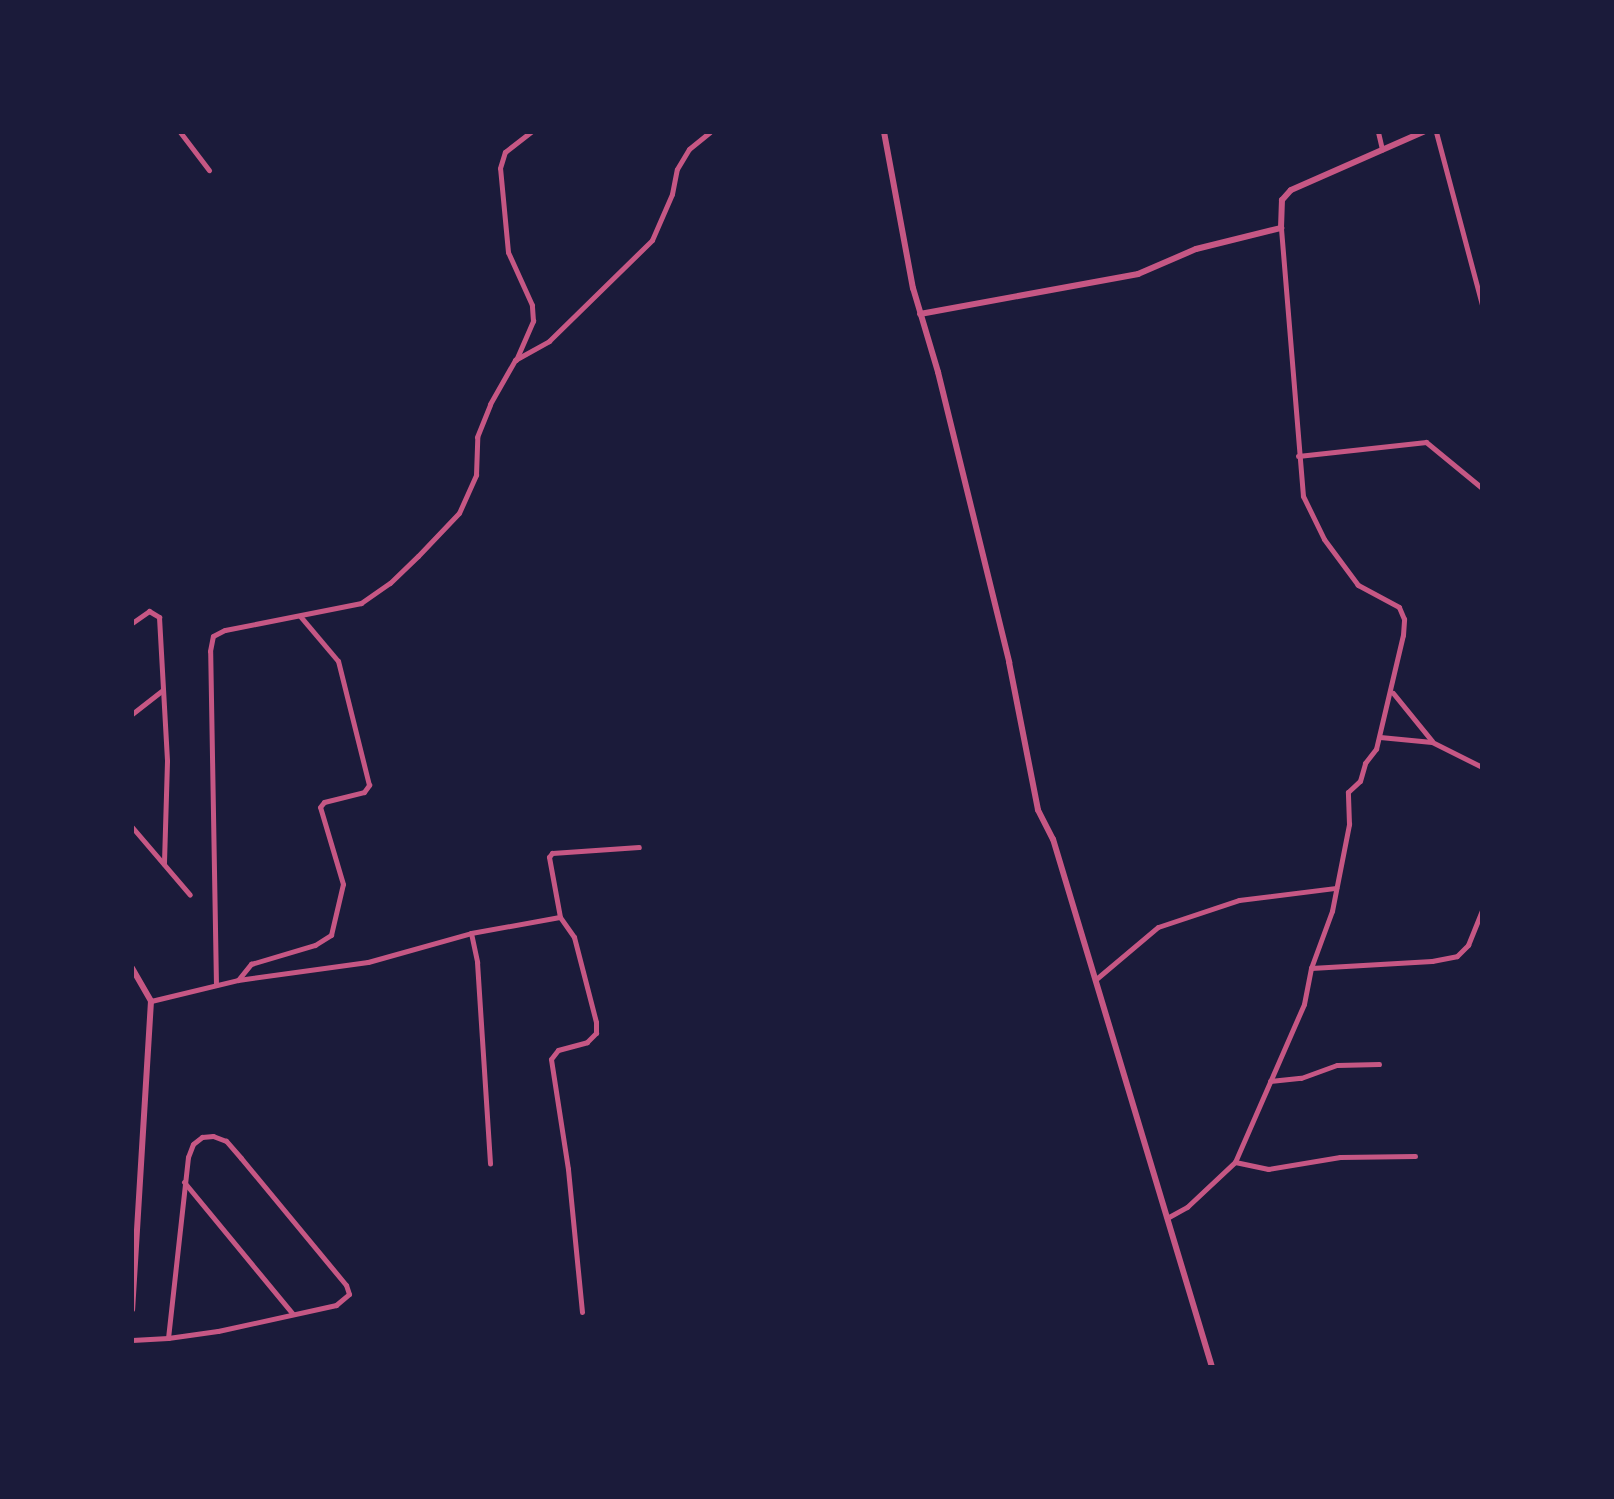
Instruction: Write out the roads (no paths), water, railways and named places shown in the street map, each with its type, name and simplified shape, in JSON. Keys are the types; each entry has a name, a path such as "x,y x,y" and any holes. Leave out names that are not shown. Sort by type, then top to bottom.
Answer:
{"street":[{"path":"180,132 209,170"},
{"path":"216,985 211,644 217,632 352,606 378,594 459,513 476,475 477,437 490,404 533,321 532,305 508,252 500,168 505,152 531,132"},
{"path":"515,360 549,341 652,240 672,194 677,169 689,149 710,132"},
{"path":"884,132 920,314 938,372 1005,646 1038,810 1053,839 1212,1367"},
{"path":"1378,132 1382,150"},
{"path":"1167,1218 1187,1207 1235,1162 1304,1004 1311,968 1332,911 1349,824 1348,792 1360,781 1380,737 1403,635 1403,612 1358,585 1324,539 1303,496 1281,228 1284,195 1423,132"},
{"path":"1436,132 1482,305"},
{"path":"920,314 1138,274 1196,249 1281,228"},
{"path":"1298,456 1426,442 1482,488"},
{"path":"132,623 149,611 157,614 167,761 164,864"},
{"path":"238,980 251,964 315,945 331,935 343,884 320,807 324,802 364,792 369,785 338,661 299,615"},
{"path":"132,714 163,690"},
{"path":"1392,692 1432,742"},
{"path":"1380,737 1432,742 1482,767"},
{"path":"132,827 190,895"},
{"path":"582,1312 568,1169 551,1059 558,1050 587,1042 596,1033 596,1022 574,937 560,917 550,854 639,847"},
{"path":"1095,980 1158,927 1239,900 1336,888"},
{"path":"1311,968 1432,961 1457,956 1468,945 1482,910"},
{"path":"151,1001 238,980 368,962 471,933 560,917"},
{"path":"471,933 477,962 490,1164"},
{"path":"132,968 151,1001 132,1309"},
{"path":"1270,1081 1301,1078 1337,1065 1379,1064"},
{"path":"132,1340 168,1338 344,1302 349,1294 346,1285 226,1141 213,1136 202,1137 193,1144 183,1181 168,1338"},
{"path":"1235,1162 1268,1169 1340,1157 1415,1156"},
{"path":"183,1181 292,1313"}]}
